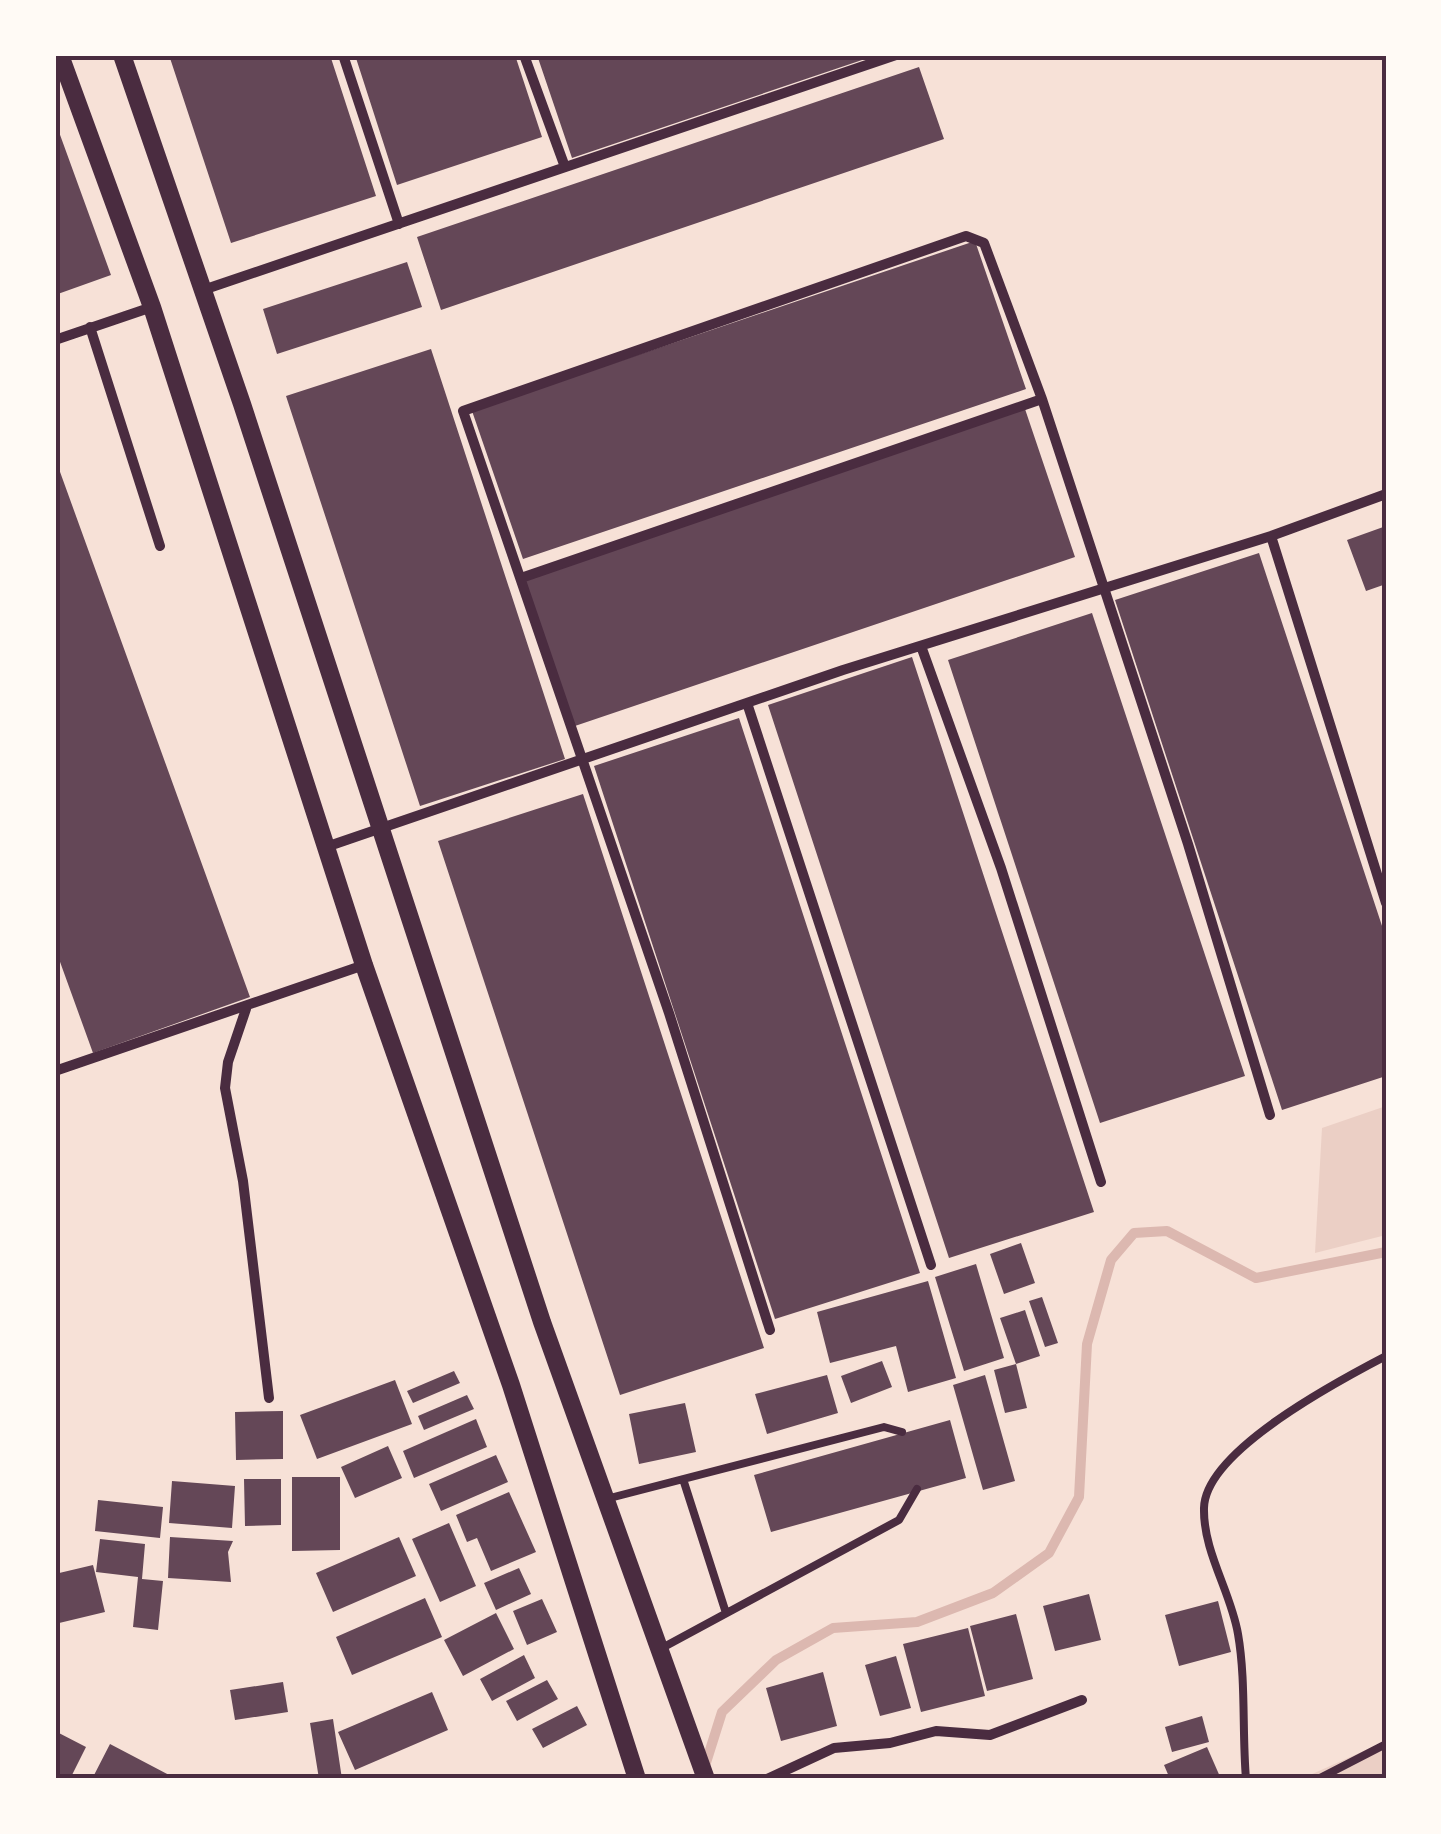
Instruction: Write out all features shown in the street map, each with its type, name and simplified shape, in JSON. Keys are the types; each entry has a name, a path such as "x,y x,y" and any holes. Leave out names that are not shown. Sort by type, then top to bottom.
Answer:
{"street":[{"path":"60,55 152,306 364,965 511,1385 633,1777"},
{"path":"122,55 603,1500 706,1779"},
{"path":"344,55 399,224"},
{"path":"524,55 565,167"},
{"path":"203,290 896,55"},
{"path":"770,1330 669,1013 462,411 966,236 984,243 1042,399 1101,590 1188,844 1270,1115"},
{"path":"55,340 152,306"},
{"path":"90,328 160,546"},
{"path":"522,578 1042,399"},
{"path":"326,848 747,702 1271,536 1386,494"},
{"path":"1271,536 1386,903"},
{"path":"921,646 1001,868 1101,1182"},
{"path":"747,702 932,1264"},
{"path":"56,1068 246,1008 364,965"},
{"path":"246,1008 225,1088 242,1181 270,1398"},
{"path":"767,1779 834,1748 890,1743 936,1731 990,1736 1082,1700"}],"lane":[{"path":"1246,1779 1238,1630 1208,1540 1206,1488 1226,1460 1303,1404 1386,1356"},
{"path":"603,1500 884,1427 902,1432"},
{"path":"683,1479 726,1613"},
{"path":"660,1648 899,1520 917,1489"},
{"path":"1318,1779 1386,1744"}],"shaded area":[{"path":"1386,1106 1386,1235 1315,1253 1322,1128"},
{"path":"1386,1741 1386,1779 1301,1779"}],"building":[{"path":"169,55 330,55 376,196 231,243"},
{"path":"355,55 515,55 542,137 397,185"},
{"path":"537,55 874,55 874,56 572,158"},
{"path":"919,67 944,139 441,310 417,237"},
{"path":"55,121 111,275 55,295"},
{"path":"975,241 1026,389 523,559 472,411"},
{"path":"407,262 422,307 277,354 263,309"},
{"path":"431,349 565,759 420,806 286,396"},
{"path":"1025,409 1075,557 572,727 522,580"},
{"path":"55,458 250,997 93,1053 55,948"},
{"path":"1386,526 1386,584 1366,591 1347,540"},
{"path":"1259,553 1386,938 1386,1076 1282,1110 1115,600"},
{"path":"1092,613 1245,1076 1100,1123 948,660"},
{"path":"912,657 1094,1212 949,1258 768,705"},
{"path":"739,718 920,1273 775,1319 594,766"},
{"path":"583,794 764,1348 620,1395 438,841"},
{"path":"1021,1243 1035,1283 1004,1294 990,1254"},
{"path":"976,1264 1004,1358 964,1371 935,1277"},
{"path":"928,1281 956,1378 908,1392 896,1346 830,1363 817,1312"},
{"path":"1042,1297 1058,1343 1045,1347 1029,1301"},
{"path":"1025,1310 1040,1356 1016,1364 1000,1318"},
{"path":"882,1361 892,1387 851,1403 841,1376"},
{"path":"1016,1364 1027,1408 1005,1413 994,1370"},
{"path":"454,1371 460,1383 413,1403 407,1391"},
{"path":"827,1375 838,1413 767,1434 755,1394"},
{"path":"985,1375 1015,1481 983,1490 953,1385"},
{"path":"395,1380 412,1424 317,1459 300,1415"},
{"path":"467,1395 474,1409 424,1430 418,1416"},
{"path":"685,1403 696,1452 639,1464 629,1414"},
{"path":"283,1411 283,1459 236,1460 235,1412"},
{"path":"476,1419 487,1447 414,1478 403,1451"},
{"path":"950,1420 966,1478 771,1532 754,1475"},
{"path":"388,1446 402,1478 355,1498 341,1467"},
{"path":"496,1455 508,1482 441,1511 429,1484"},
{"path":"292,1477 340,1477 340,1550 292,1551"},
{"path":"244,1479 281,1479 281,1525 245,1526"},
{"path":"172,1481 235,1486 232,1528 169,1523"},
{"path":"509,1492 536,1552 491,1571 477,1538 467,1542 456,1515"},
{"path":"98,1500 163,1507 160,1538 95,1531"},
{"path":"449,1523 476,1586 440,1602 412,1539"},
{"path":"170,1537 233,1541 228,1552 231,1582 168,1578"},
{"path":"399,1537 416,1576 333,1612 316,1573"},
{"path":"100,1539 145,1544 142,1579 163,1581 158,1630 133,1627 138,1577 96,1572"},
{"path":"93,1565 105,1612 55,1624 55,1574"},
{"path":"519,1568 531,1594 496,1610 484,1583"},
{"path":"1089,1594 1101,1640 1055,1651 1043,1606"},
{"path":"425,1598 442,1637 352,1675 336,1637"},
{"path":"542,1599 557,1632 527,1645 513,1611"},
{"path":"1218,1601 1231,1652 1179,1666 1165,1615"},
{"path":"496,1613 514,1649 463,1676 444,1640"},
{"path":"1016,1614 1033,1679 987,1691 970,1626"},
{"path":"968,1628 985,1696 921,1712 903,1644"},
{"path":"524,1655 535,1678 492,1701 480,1679"},
{"path":"896,1656 911,1708 880,1716 865,1665"},
{"path":"823,1672 837,1726 781,1741 766,1688"},
{"path":"547,1680 558,1699 517,1721 506,1701"},
{"path":"283,1682 288,1712 235,1720 230,1690"},
{"path":"432,1692 448,1730 355,1770 338,1732"},
{"path":"577,1706 587,1725 543,1748 532,1729"},
{"path":"1202,1716 1209,1742 1172,1752 1165,1727"},
{"path":"333,1719 342,1779 319,1779 310,1723"},
{"path":"55,1731 86,1747 70,1779 55,1779"},
{"path":"110,1744 171,1776 92,1779"},
{"path":"1207,1747 1221,1779 1170,1779 1164,1765"}],"waterway":[{"path":"704,1769 722,1712 776,1660 833,1628 917,1622 993,1593 1049,1553 1079,1497 1087,1344 1111,1260 1134,1233 1167,1231 1256,1278 1386,1252"}]}
